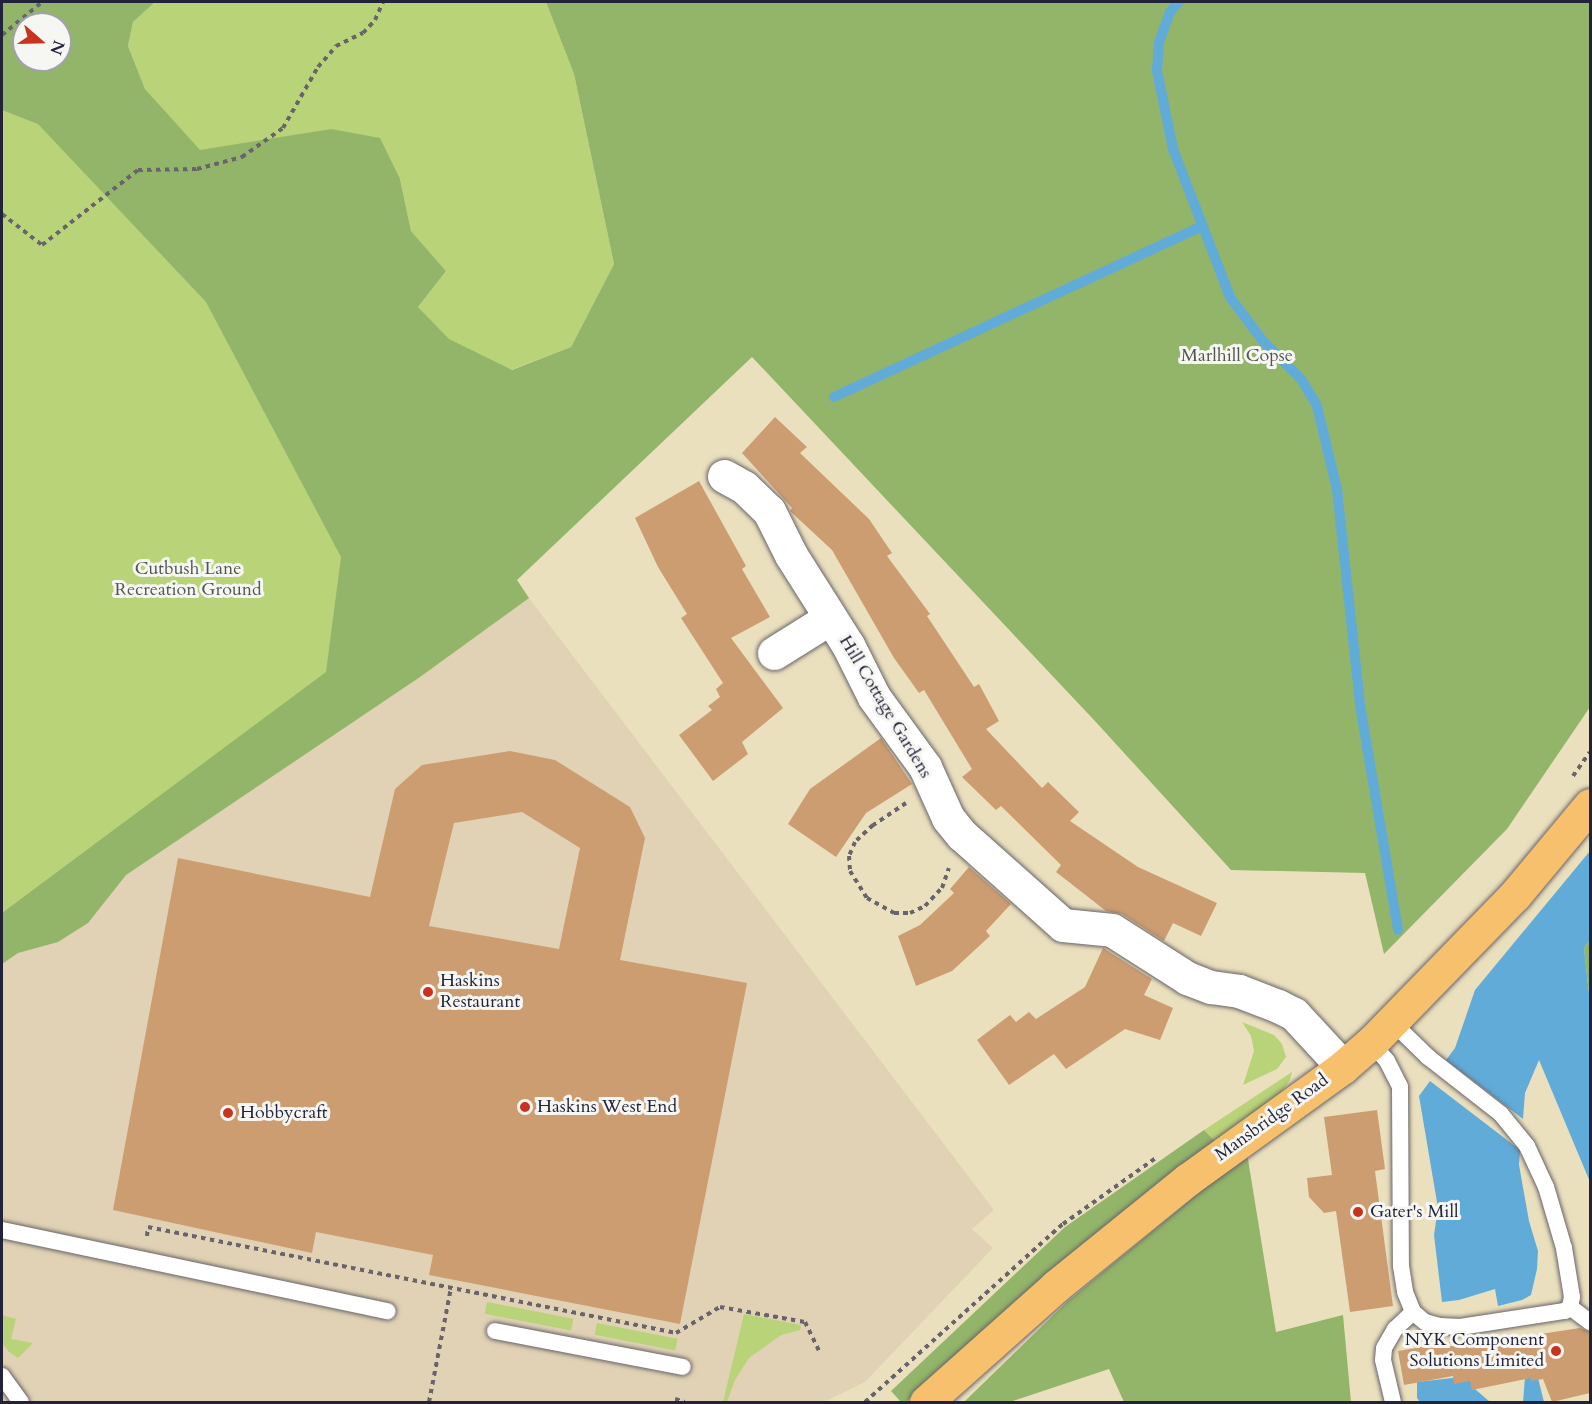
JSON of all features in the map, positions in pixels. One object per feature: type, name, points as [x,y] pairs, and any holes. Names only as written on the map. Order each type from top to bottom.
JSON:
[{"type":"main road","name":"Mansbridge Road","points":[[926,1402],[1056,1286],[1187,1180],[1343,1067],[1382,1032],[1515,895],[1590,805]]},
{"type":"street","name":"Hill Cottage Gardens","points":[[724,476],[744,488],[769,511],[799,569],[830,618],[874,697],[925,767],[948,818],[962,835],[1063,925],[1112,930],[1187,978],[1211,987],[1239,991],[1278,1006],[1293,1014],[1343,1067]]},
{"type":"street","name":"Hill Cottage Gardens","points":[[774,653],[830,618]]},
{"type":"lane","points":[[1382,1032],[1428,1058],[1501,1114],[1527,1146],[1546,1188],[1564,1248],[1572,1297],[1570,1307],[1561,1312],[1460,1327],[1440,1326],[1425,1322],[1413,1312],[1405,1292],[1401,1266],[1400,1087],[1387,1061],[1382,1032]]},
{"type":"lane","points":[[2,1230],[388,1311]]},
{"type":"lane","points":[[1570,1307],[1590,1322]]},
{"type":"lane","points":[[1393,1402],[1383,1360],[1384,1348],[1395,1329],[1413,1312]]},
{"type":"lane","points":[[495,1331],[683,1367]]},
{"type":"lane","points":[[2,1376],[21,1402]]},
{"type":"path","points":[[2,35],[42,2]]},
{"type":"path","points":[[2,214],[42,245],[138,170],[197,169],[242,157],[283,128],[318,67],[336,46],[363,33],[375,20],[383,2]]},
{"type":"path","points":[[933,788],[894,810],[855,842],[849,856],[850,871],[867,898],[894,913],[910,913],[925,906],[942,888],[950,864]]},
{"type":"path","points":[[147,1227],[676,1333],[720,1307],[731,1308],[805,1322],[820,1353]]},
{"type":"path","points":[[429,1402],[451,1288]]},
{"type":"path","points":[[675,1400],[685,1402]]},
{"type":"shaded area","points":[[516,581],[994,1210],[972,1229],[993,1248],[865,1382],[824,1402],[2,1402],[2,940]]},
{"type":"green space","name":"Marlhill Copse","points":[[2,2],[155,2],[133,22],[128,46],[145,89],[200,150],[331,129],[380,138],[400,179],[411,231],[446,271],[418,307],[449,339],[512,370],[571,347],[614,264],[574,74],[546,2],[1590,2],[1590,707],[1507,829],[1384,954],[1365,873],[1231,870],[1094,720],[752,357],[517,580],[529,598],[420,677],[126,875],[88,923],[58,942],[18,953],[2,964],[2,913],[326,672],[341,557],[206,302],[38,124],[2,110]]},
{"type":"green space","points":[[155,2],[546,2],[574,74],[614,264],[571,347],[511,370],[448,339],[418,307],[446,271],[411,231],[400,179],[331,129],[200,151],[145,89],[128,46],[133,22]]},
{"type":"green space","name":"Cutbush Lane Recreation Ground","points":[[2,66],[106,130],[412,605],[2,940]]},
{"type":"green space","points":[[1590,940],[1590,1003],[1584,948]]},
{"type":"green space","points":[[1242,1022],[1274,1035],[1282,1044],[1286,1057],[1277,1069],[1243,1085],[1254,1051],[1251,1036]]},
{"type":"green space","points":[[1292,1072],[1290,1080],[1276,1099],[1217,1143],[1204,1130]]},
{"type":"green space","points":[[1204,1130],[1217,1143],[1061,1263],[906,1402],[901,1402],[891,1391],[1065,1227]]},
{"type":"green space","points":[[1247,1153],[1276,1332],[1343,1315],[1351,1402],[1124,1402],[1109,1369],[1010,1402],[964,1402],[1068,1301]]},
{"type":"green space","points":[[487,1302],[573,1319],[571,1331],[485,1314]]},
{"type":"green space","points":[[744,1314],[801,1325],[800,1330],[781,1335],[749,1358],[735,1380],[727,1402],[723,1402]]},
{"type":"green space","points":[[2,1315],[16,1319],[11,1339],[33,1343],[18,1358],[2,1343]]},
{"type":"green space","points":[[597,1323],[677,1339],[675,1350],[595,1335]]},
{"type":"water","points":[[1590,851],[1590,940],[1584,948],[1590,1003],[1590,1182],[1539,1060],[1525,1093],[1523,1119],[1446,1060],[1455,1048],[1475,990]]},
{"type":"water","points":[[1430,1081],[1520,1150],[1519,1165],[1529,1221],[1538,1251],[1537,1269],[1531,1295],[1522,1300],[1498,1306],[1495,1289],[1459,1300],[1442,1302],[1434,1235],[1438,1208],[1419,1096]]},
{"type":"water","points":[[1537,1374],[1544,1402],[1523,1402],[1525,1377]]},
{"type":"water","points":[[1470,1376],[1475,1389],[1490,1402],[1420,1402],[1417,1398],[1417,1382]]},
{"type":"building","points":[[775,417],[807,447],[800,453],[869,519],[892,553],[887,556],[930,614],[927,616],[974,687],[979,684],[999,721],[986,729],[1042,788],[1048,782],[1079,812],[1070,821],[1138,867],[1217,903],[1201,936],[1173,923],[1164,941],[1122,914],[1106,911],[1056,872],[1061,865],[1001,806],[996,810],[962,777],[972,769],[924,690],[919,693],[894,658],[832,550],[790,511],[792,508],[742,453]]},
{"type":"building","points":[[699,481],[746,566],[742,569],[770,617],[731,638],[783,708],[742,742],[748,754],[713,781],[679,735],[712,710],[708,706],[720,697],[716,689],[723,683],[681,618],[687,614],[658,567],[635,518]]},
{"type":"building","points":[[881,738],[912,784],[866,813],[836,857],[788,824],[810,789]]},
{"type":"building","points":[[510,751],[555,760],[630,807],[645,838],[620,960],[747,983],[680,1324],[429,1275],[433,1255],[316,1232],[312,1253],[113,1210],[178,858],[370,897],[395,789],[422,765]],"holes":[[[522,812],[580,848],[559,949],[429,926],[454,823]]]},
{"type":"building","points":[[969,867],[1011,904],[986,931],[990,936],[952,971],[916,986],[898,936],[920,925],[954,893],[950,889]]},
{"type":"building","points":[[1103,948],[1152,979],[1144,995],[1173,1008],[1160,1040],[1125,1029],[1066,1069],[1054,1054],[1009,1085],[977,1040],[1010,1015],[1016,1022],[1029,1012],[1036,1019],[1085,987]]},
{"type":"building","name":"Gater's Mill","points":[[1377,1110],[1385,1169],[1375,1171],[1393,1306],[1350,1312],[1336,1211],[1324,1213],[1309,1197],[1307,1178],[1332,1175],[1324,1117]]},
{"type":"building","points":[[1580,1328],[1590,1332],[1590,1393],[1552,1402],[1543,1379],[1531,1381],[1531,1378],[1472,1390],[1470,1381],[1454,1384],[1453,1376],[1404,1385],[1398,1351],[1450,1342],[1450,1346],[1460,1346]]},
{"type":"waterway","points":[[1179,2],[1170,12],[1159,42],[1157,71],[1173,149],[1230,297],[1263,341],[1301,379],[1317,406],[1337,489],[1360,705],[1398,930]]},
{"type":"waterway","points":[[834,397],[1203,226]]},
{"type":"place","name":"Haskins Restaurant","points":[[428,992]]},
{"type":"place","name":"Haskins West End","points":[[525,1107]]},
{"type":"place","name":"Hobbycraft","points":[[228,1113]]},
{"type":"place","name":"Gater's Mill","points":[[1358,1212]]},
{"type":"place","name":"NYK Component Solutions Limited","points":[[1556,1351]]}]
